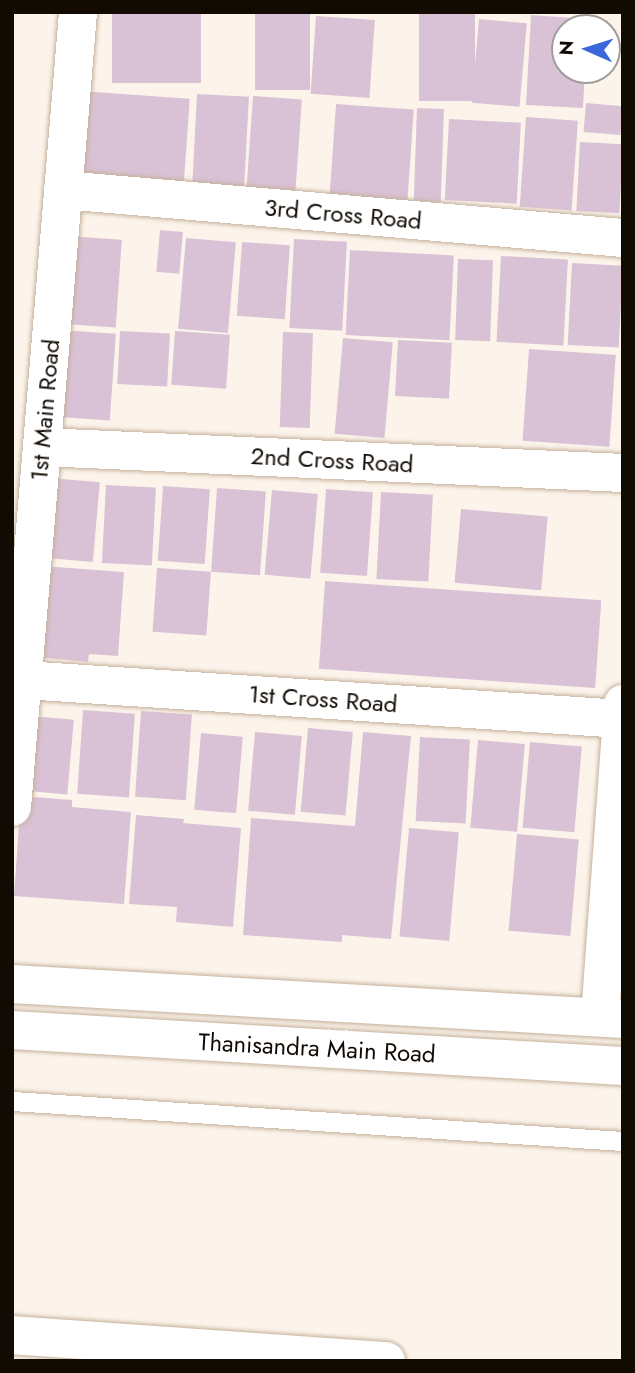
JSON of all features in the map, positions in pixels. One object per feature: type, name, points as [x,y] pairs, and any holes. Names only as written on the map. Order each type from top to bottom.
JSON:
[{"type":"street","name":"1st Main Road","points":[[12,807],[78,12]]},
{"type":"street","name":"3rd Cross Road","points":[[64,190],[623,238]]},
{"type":"street","name":"2nd Cross Road","points":[[42,447],[623,472]]},
{"type":"street","name":"1st Cross Road","points":[[23,680],[622,714]]},
{"type":"street","points":[[611,1018],[622,714]]},
{"type":"street","name":"Thanisandra Main Road","points":[[12,984],[611,1018]]},
{"type":"street","name":"Thanisandra Main Road","points":[[12,1030],[623,1066]]},
{"type":"street","points":[[12,1335],[386,1361]]},
{"type":"lane","points":[[12,1101],[623,1141]]},
{"type":"building","points":[[112,12],[201,12],[201,83],[112,83]]},
{"type":"building","points":[[255,12],[310,12],[310,90],[255,90]]},
{"type":"building","points":[[419,12],[475,12],[475,101],[419,101]]},
{"type":"building","points":[[531,15],[551,16],[551,84],[584,84],[583,108],[526,105]]},
{"type":"building","points":[[316,16],[375,20],[369,98],[311,94]]},
{"type":"building","points":[[479,19],[527,23],[519,107],[472,103]]},
{"type":"building","points":[[80,91],[190,99],[184,183],[74,176]]},
{"type":"building","points":[[197,94],[249,97],[244,187],[192,184]]},
{"type":"building","points":[[253,96],[302,99],[296,190],[247,187]]},
{"type":"building","points":[[586,103],[623,106],[620,135],[583,132]]},
{"type":"building","points":[[336,104],[414,109],[407,200],[330,195]]},
{"type":"building","points":[[417,108],[444,109],[441,202],[414,201]]},
{"type":"building","points":[[526,117],[578,121],[572,210],[520,207]]},
{"type":"building","points":[[449,119],[521,123],[517,204],[445,200]]},
{"type":"building","points":[[580,142],[623,144],[619,213],[576,211]]},
{"type":"building","points":[[160,230],[183,232],[179,274],[156,272]]},
{"type":"building","points":[[67,236],[122,240],[116,328],[61,324]]},
{"type":"building","points":[[186,238],[236,242],[228,333],[178,329]]},
{"type":"building","points":[[294,239],[347,242],[342,331],[289,328]]},
{"type":"building","points":[[242,242],[290,245],[285,319],[237,316]]},
{"type":"building","points":[[350,250],[454,255],[449,340],[346,335]]},
{"type":"building","points":[[501,256],[568,260],[563,345],[496,342]]},
{"type":"building","points":[[458,259],[493,260],[490,341],[455,340]]},
{"type":"building","points":[[572,263],[623,266],[619,348],[568,345]]},
{"type":"building","points":[[61,330],[116,334],[110,421],[55,417]]},
{"type":"building","points":[[120,331],[170,334],[167,387],[117,384]]},
{"type":"building","points":[[175,331],[230,335],[226,389],[171,385]]},
{"type":"building","points":[[283,332],[313,333],[310,428],[280,427]]},
{"type":"building","points":[[343,338],[393,342],[384,438],[335,434]]},
{"type":"building","points":[[398,340],[452,343],[449,399],[395,396]]},
{"type":"building","points":[[529,349],[616,355],[609,447],[523,441]]},
{"type":"building","points":[[51,478],[100,482],[93,562],[44,558]]},
{"type":"building","points":[[106,485],[156,488],[152,566],[102,563]]},
{"type":"building","points":[[163,486],[210,489],[205,564],[158,561]]},
{"type":"building","points":[[217,488],[266,491],[260,575],[211,572]]},
{"type":"building","points":[[326,489],[373,492],[367,576],[320,573]]},
{"type":"building","points":[[272,490],[318,494],[310,579],[265,575]]},
{"type":"building","points":[[381,492],[433,495],[428,582],[376,579]]},
{"type":"building","points":[[461,509],[548,517],[541,590],[455,583]]},
{"type":"building","points":[[42,566],[124,572],[118,656],[89,654],[88,662],[36,657]]},
{"type":"building","points":[[157,568],[211,572],[206,636],[153,632]]},
{"type":"building","points":[[325,581],[601,600],[595,688],[319,669]]},
{"type":"building","points":[[83,710],[135,714],[129,797],[77,794]]},
{"type":"building","points":[[141,711],[192,715],[186,800],[135,797]]},
{"type":"building","points":[[32,716],[74,720],[67,794],[25,791]]},
{"type":"building","points":[[308,728],[353,732],[346,816],[301,812]]},
{"type":"building","points":[[255,732],[302,736],[295,815],[248,811]]},
{"type":"building","points":[[363,732],[411,736],[391,939],[342,935],[342,942],[243,935],[251,818],[355,826]]},
{"type":"building","points":[[201,733],[243,737],[236,813],[194,810]]},
{"type":"building","points":[[420,737],[470,740],[466,824],[416,821]]},
{"type":"building","points":[[478,740],[525,744],[517,832],[470,828]]},
{"type":"building","points":[[530,742],[582,747],[574,832],[523,828]]},
{"type":"building","points":[[21,796],[72,800],[72,807],[131,812],[124,904],[14,896]]},
{"type":"building","points":[[136,815],[184,819],[183,823],[241,828],[233,927],[176,922],[177,907],[129,904]]},
{"type":"building","points":[[409,828],[459,832],[449,941],[400,937]]},
{"type":"building","points":[[517,834],[579,839],[570,936],[509,931]]}]
